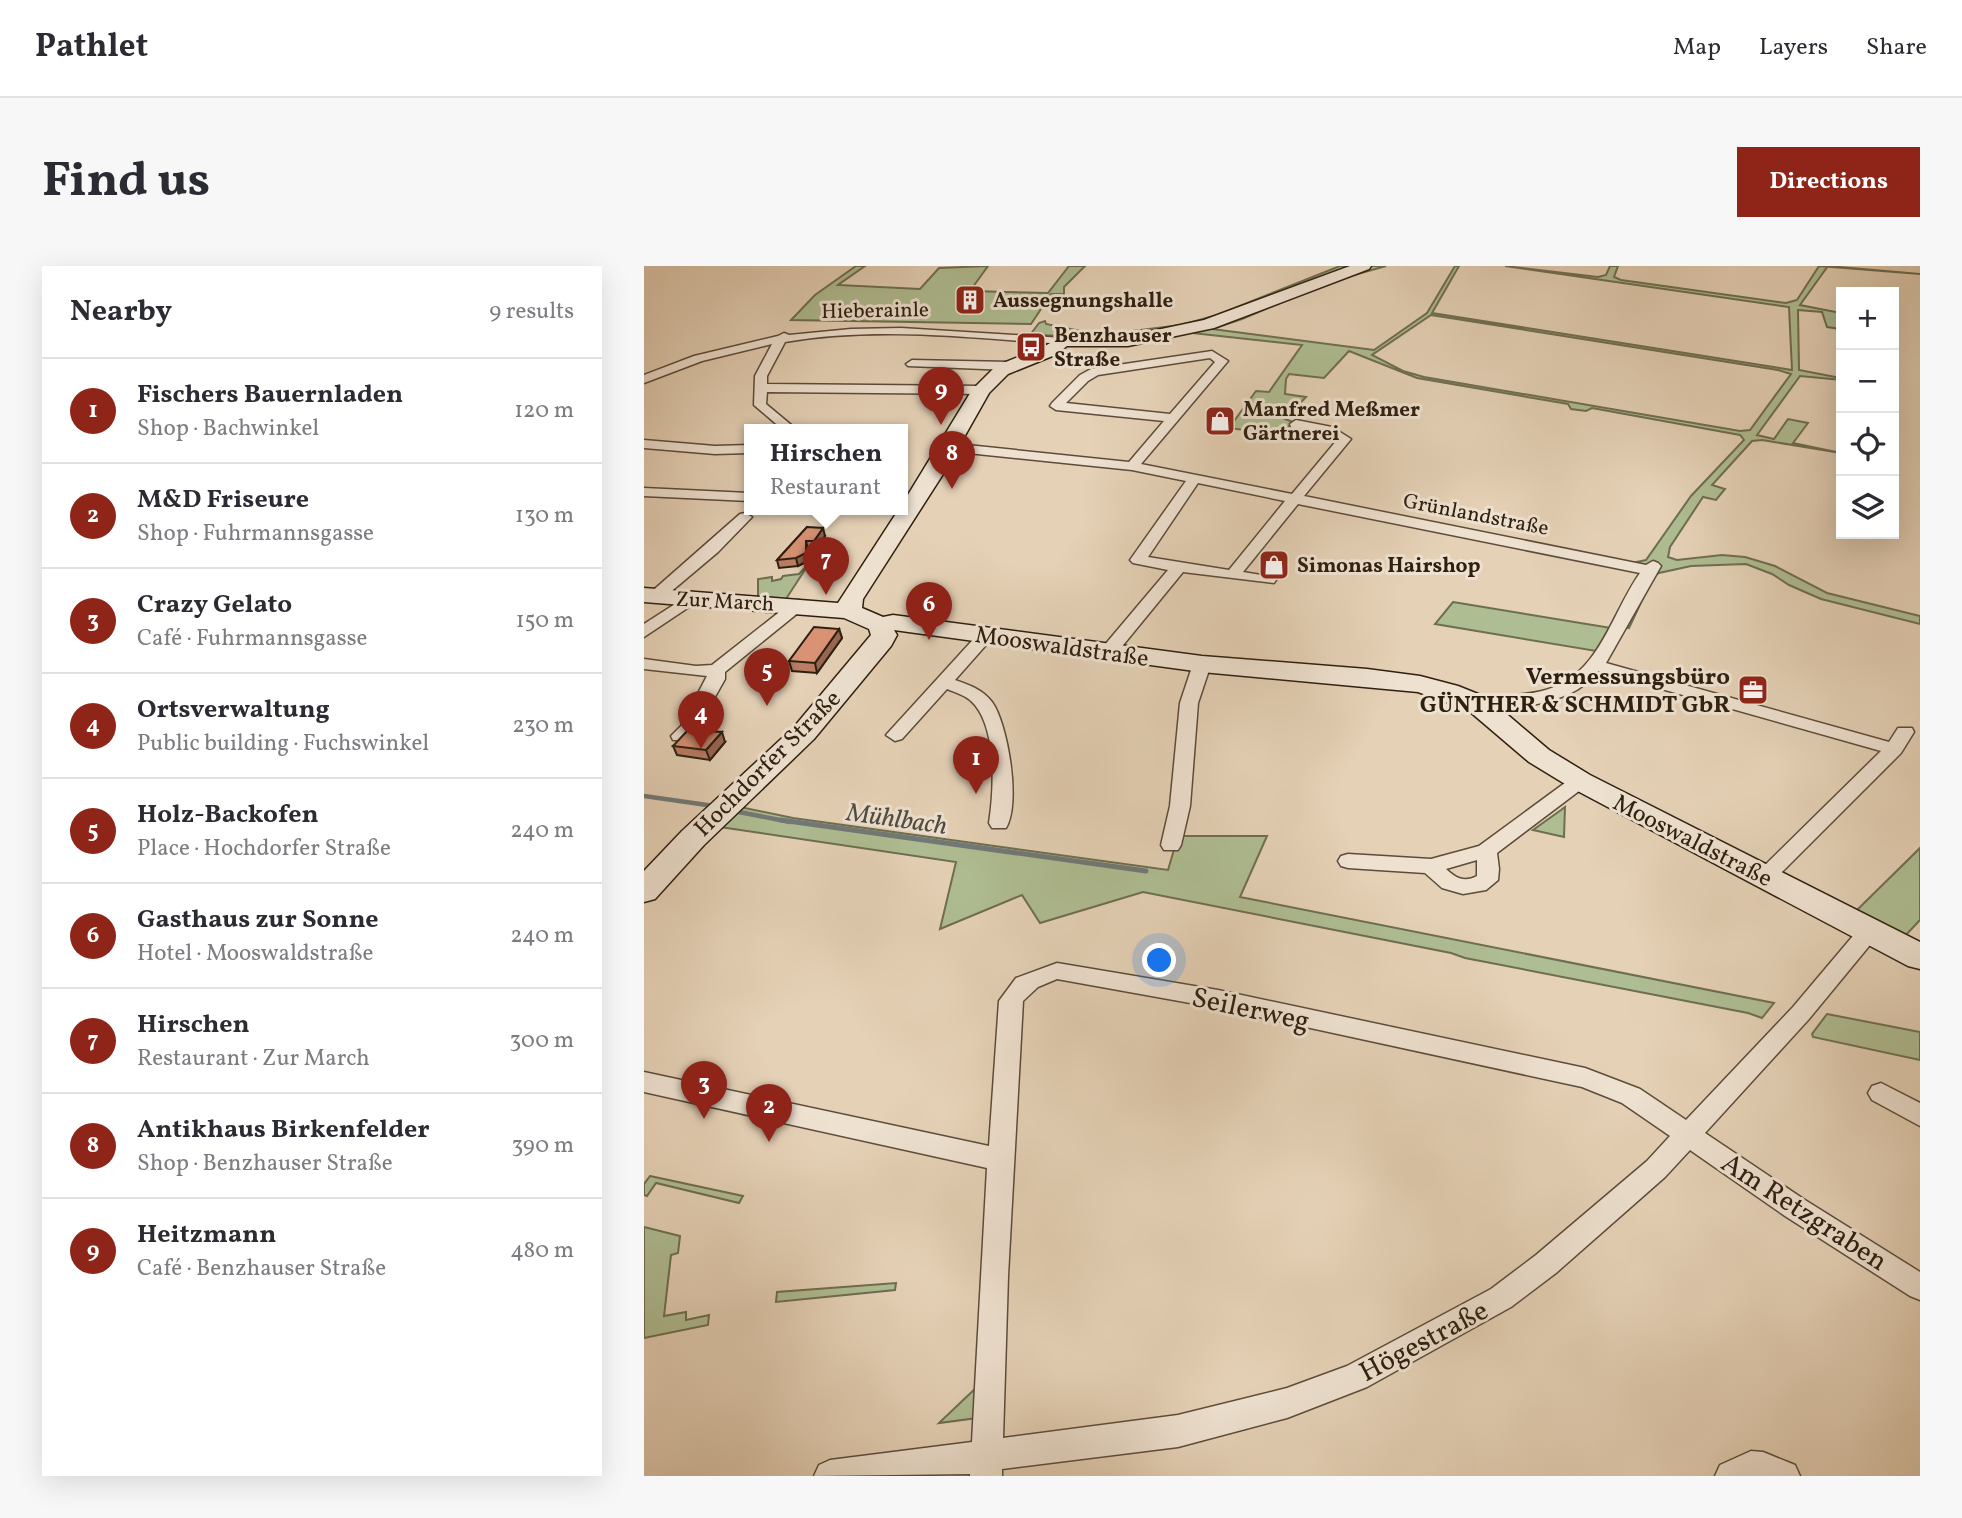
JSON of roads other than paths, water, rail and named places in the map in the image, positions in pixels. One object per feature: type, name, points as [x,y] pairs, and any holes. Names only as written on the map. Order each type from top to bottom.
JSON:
[{"type":"street","points":[[908,503],[948,447],[981,390],[1029,348],[1049,351],[1063,341],[1128,341],[1169,333],[1228,318],[1364,266]]},
{"type":"street","name":"Hieberainle","points":[[644,379],[721,350],[784,336],[885,330],[963,332],[1029,348]]},
{"type":"street","points":[[783,424],[761,408],[761,376],[772,352],[784,336]]},
{"type":"street","points":[[1132,466],[1222,361],[1212,354],[1096,372],[1084,378],[1056,406],[1173,418]]},
{"type":"street","points":[[912,364],[1010,366]]},
{"type":"street","points":[[762,388],[981,390]]},
{"type":"street","points":[[1234,573],[1344,439],[1338,433],[1296,424]]},
{"type":"street","points":[[644,444],[715,450],[744,449]]},
{"type":"street","name":"Grünlandstraße","points":[[948,447],[1132,466],[1651,568]]},
{"type":"street","points":[[1194,479],[1138,560],[1268,580]]},
{"type":"street","points":[[644,492],[744,497]]},
{"type":"street","points":[[880,625],[849,611],[851,599],[901,515]]},
{"type":"street","points":[[650,596],[715,549],[745,517]]},
{"type":"street","points":[[1109,651],[1179,567]]},
{"type":"street","name":"Mooswaldstraße","points":[[1478,704],[1547,698],[1571,689],[1595,665],[1620,626],[1651,568]]},
{"type":"street","name":"Zur March","points":[[650,596],[849,611]]},
{"type":"street","points":[[644,632],[689,600]]},
{"type":"street","points":[[644,664],[696,671],[716,670],[798,606]]},
{"type":"street","name":"Mooswaldstraße","points":[[880,625],[893,622],[1202,664],[1367,677],[1420,684],[1449,692],[1478,704],[1539,756],[1580,781],[1871,929],[1920,957]]},
{"type":"street","name":"Hochdorfer Straße","points":[[644,891],[693,838],[804,733],[882,640],[884,635],[880,625]]},
{"type":"street","points":[[895,735],[986,636]]},
{"type":"street","points":[[1171,845],[1183,779],[1189,702],[1202,664]]},
{"type":"street","points":[[1595,665],[1894,749]]},
{"type":"street","points":[[680,736],[688,729],[716,679],[716,670]]},
{"type":"street","points":[[943,682],[975,695],[990,714],[999,748],[1004,798],[999,823]]},
{"type":"street","points":[[1765,877],[1894,749],[1905,732]]},
{"type":"street","points":[[1348,861],[1431,866],[1486,851],[1580,781]]},
{"type":"street","points":[[1431,866],[1444,881],[1460,888],[1474,889],[1487,880],[1489,869],[1486,851]]},
{"type":"street","name":"Högestraße","points":[[830,1476],[987,1466],[1178,1431],[1287,1403],[1356,1377],[1507,1293],[1546,1264],[1656,1169],[1801,1013],[1871,929]]},
{"type":"street","name":"Seilerweg","points":[[987,1466],[1011,1001],[1017,987],[1035,977],[1057,971],[1218,999],[1585,1078],[1631,1096],[1690,1135]]},
{"type":"street","points":[[644,1082],[1001,1160]]},
{"type":"street","points":[[1881,1093],[1920,1116]]},
{"type":"street","name":"Am Retzgraben","points":[[1690,1135],[1795,1208],[1920,1287]]},
{"type":"street","points":[[1731,1476],[1740,1469],[1759,1465],[1784,1476]]},
{"type":"waterway","name":"Mühlbach","points":[[644,796],[714,806]]},
{"type":"waterway","name":"Mühlbach","points":[[734,811],[790,822]]},
{"type":"waterway","name":"Mühlbach","points":[[781,820],[1146,871]]},
{"type":"place","name":"Aussegnungshalle","points":[[970,300]]},
{"type":"place","name":"Benzhauser Straße","points":[[1031,347]]},
{"type":"place","name":"Manfred Meßmer Gärtnerei","points":[[1220,421]]},
{"type":"place","name":"Heitzmann","points":[[941,425]]},
{"type":"place","name":"Antikhaus Birkenfelder","points":[[952,489]]},
{"type":"place","name":"Simonas Hairshop","points":[[1274,565]]},
{"type":"place","name":"Hirschen","points":[[826,595]]},
{"type":"place","name":"Gasthaus zur Sonne","points":[[929,640]]},
{"type":"place","name":"Vermessungsbüro GÜNTHER & SCHMIDT GbR","points":[[1753,690]]},
{"type":"place","name":"Holz-Backofen","points":[[767,706]]},
{"type":"place","name":"Ortsverwaltung","points":[[701,749]]},
{"type":"place","name":"Fischers Bauernladen","points":[[976,794]]},
{"type":"place","name":"Crazy Gelato","points":[[704,1119]]},
{"type":"place","name":"M&D Friseure","points":[[769,1142]]}]
